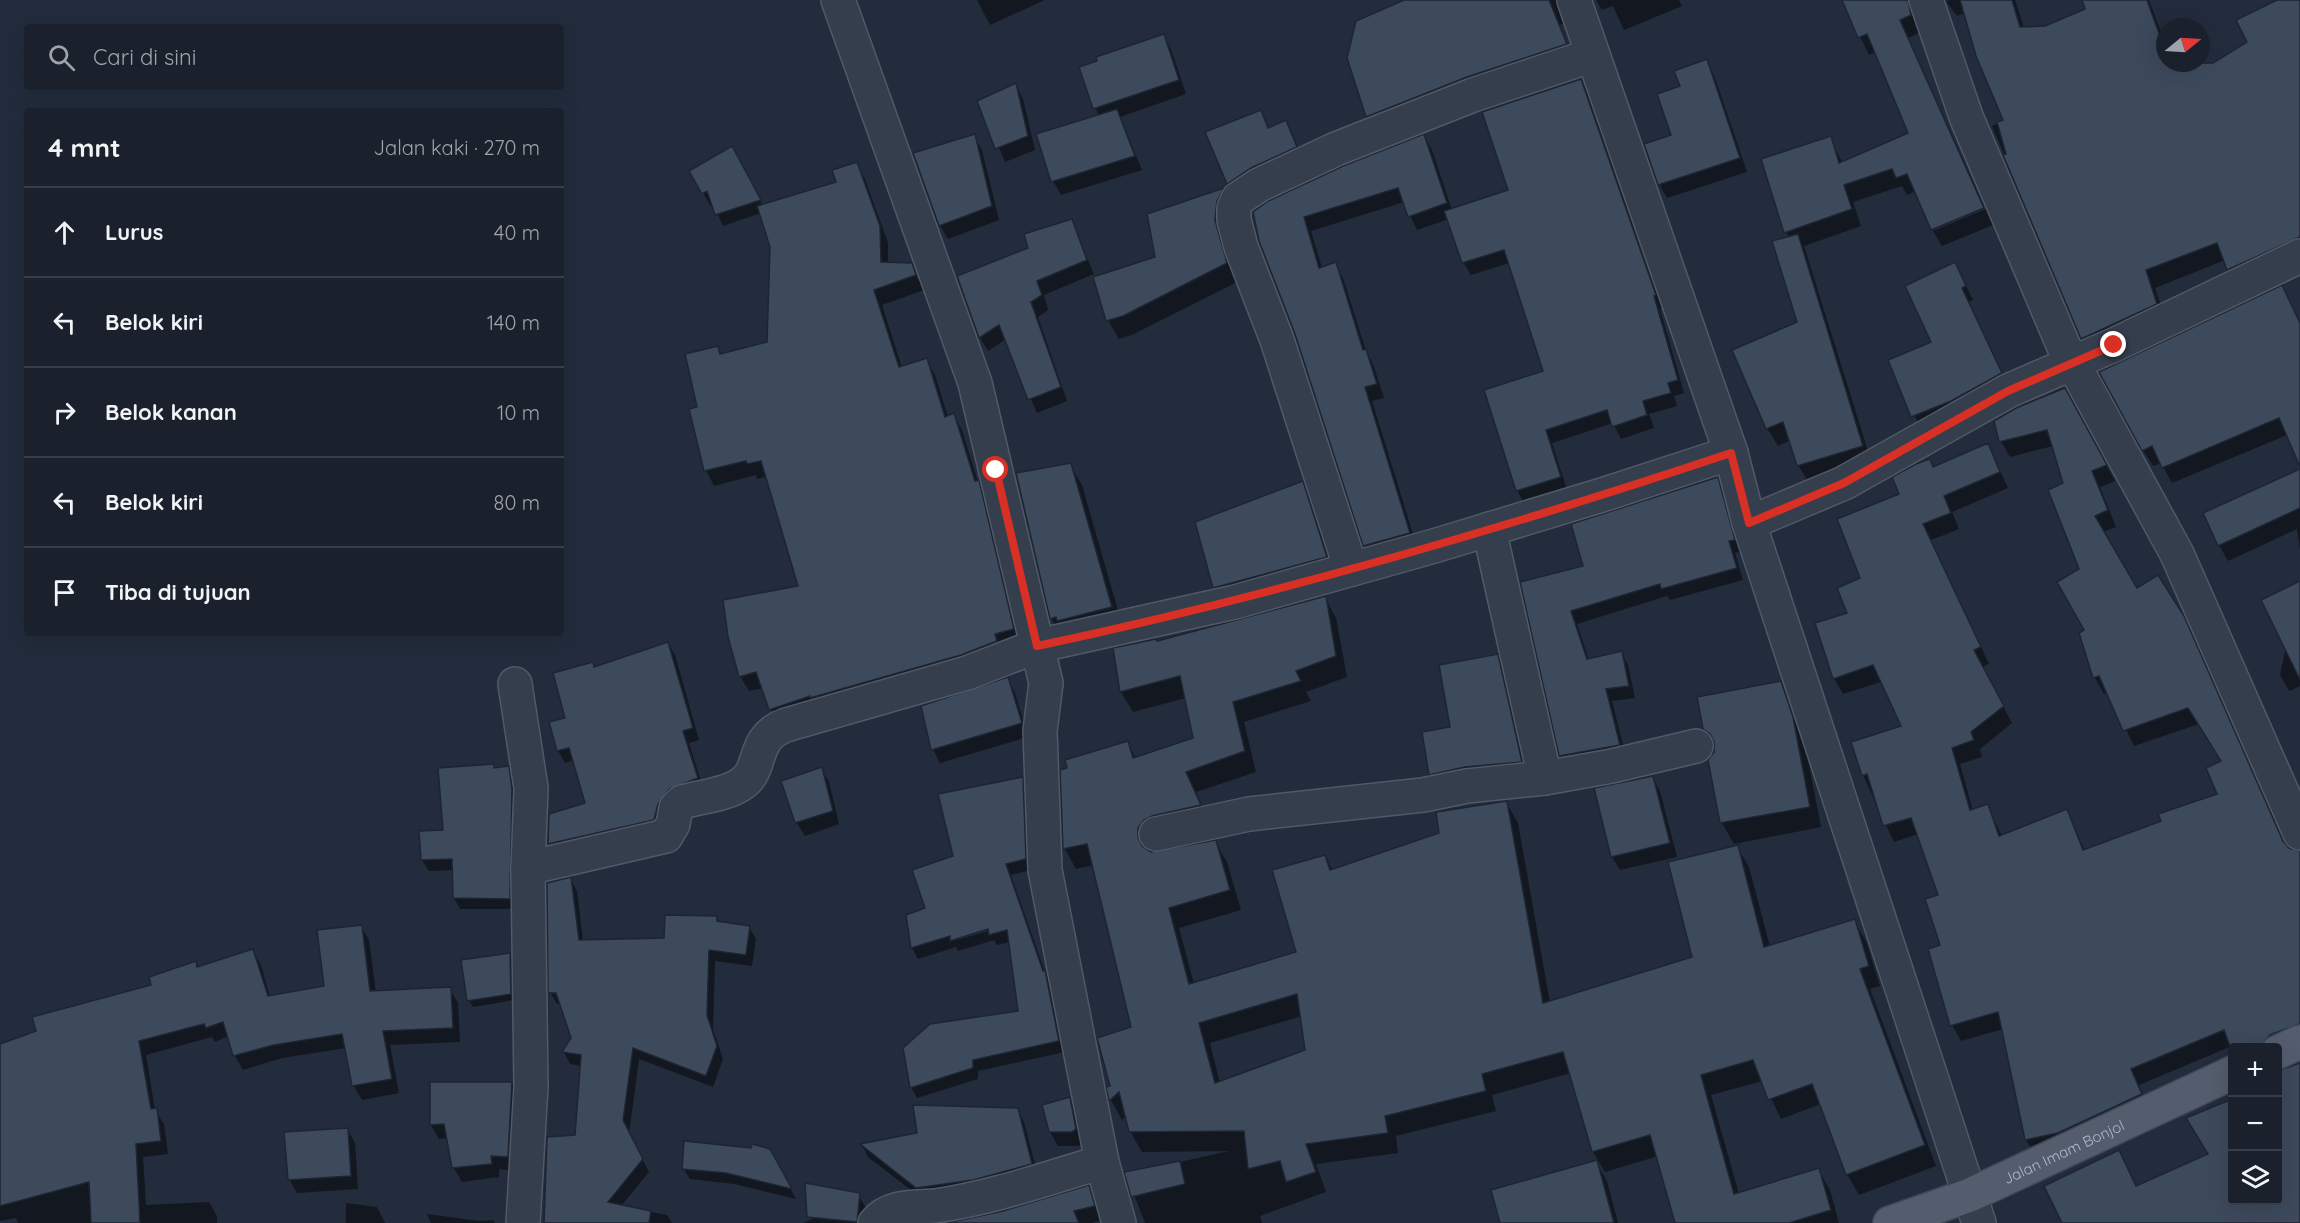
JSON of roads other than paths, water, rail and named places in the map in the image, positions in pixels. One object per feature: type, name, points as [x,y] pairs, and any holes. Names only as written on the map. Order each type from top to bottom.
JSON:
[{"type":"main road","points":[[2282,1050],[2300,1042]]},
{"type":"main road","name":"Jalan Imam Bonjol","points":[[1890,1223],[1974,1209],[2228,1075]]},
{"type":"street","points":[[838,0],[975,383],[1046,683],[1040,731],[1045,870],[1102,1162],[1119,1223]]},
{"type":"street","points":[[1574,0],[1731,453],[1749,523],[1974,1209]]},
{"type":"street","points":[[1926,0],[1967,119],[2073,363],[2177,554],[2300,832]]},
{"type":"street","points":[[1351,569],[1277,340],[1240,247],[1234,219],[1234,208],[1238,199],[1253,188],[1336,149],[1473,95],[1593,55]]},
{"type":"street","points":[[1749,523],[1844,483],[2008,391],[2073,363],[2300,256]]},
{"type":"street","points":[[528,868],[666,836],[673,824],[676,808],[682,802],[741,784],[755,764],[764,740],[774,729],[967,673],[1037,646],[1235,602],[1489,529],[1731,453]]},
{"type":"street","points":[[1489,529],[1545,778]]},
{"type":"street","points":[[514,684],[531,788],[528,868],[531,1086],[523,1223]]},
{"type":"street","points":[[1156,834],[1249,814],[1423,795],[1467,786],[1545,778],[1612,766],[1696,746]]},
{"type":"street","points":[[875,1223],[890,1211],[937,1206],[1015,1188],[1102,1162]]}]
